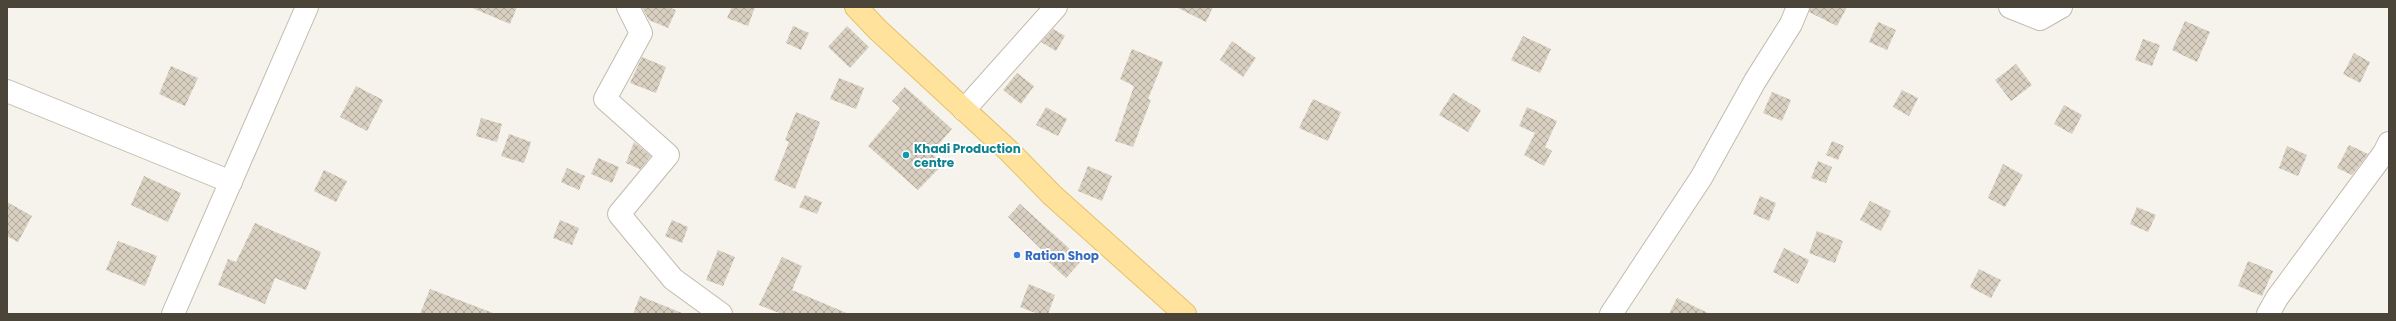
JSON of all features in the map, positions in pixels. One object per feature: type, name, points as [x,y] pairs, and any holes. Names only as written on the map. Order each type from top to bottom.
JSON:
[{"type":"main road","points":[[856,7],[878,30],[1052,195],[1185,314]]},
{"type":"street","points":[[173,314],[306,7]]},
{"type":"street","points":[[628,7],[641,33],[605,99],[668,155],[619,214],[673,279],[721,314]]},
{"type":"street","points":[[964,110],[1056,7]]},
{"type":"street","points":[[1612,314],[1701,178],[1755,81],[1791,24],[1798,7]]},
{"type":"street","points":[[2010,7],[2040,19],[2061,7]]},
{"type":"street","points":[[7,91],[231,182]]},
{"type":"street","points":[[2268,314],[2277,298],[2384,153],[2389,143]]},
{"type":"building","points":[[470,7],[517,7],[510,24]]},
{"type":"building","points":[[642,7],[668,7],[676,10],[668,28],[649,20]]},
{"type":"building","points":[[732,7],[755,7],[748,26],[727,18]]},
{"type":"building","points":[[1176,7],[1213,7],[1206,22]]},
{"type":"building","points":[[1810,7],[1847,7],[1837,26],[1809,12]]},
{"type":"building","points":[[2185,21],[2210,32],[2197,62],[2172,50]]},
{"type":"building","points":[[1878,22],[1896,30],[1887,50],[1869,42]]},
{"type":"building","points":[[793,26],[809,33],[801,50],[786,43]]},
{"type":"building","points":[[847,26],[869,47],[850,68],[828,47]]},
{"type":"building","points":[[1053,29],[1065,36],[1056,51],[1041,42]]},
{"type":"building","points":[[1523,36],[1551,49],[1540,73],[1511,60]]},
{"type":"building","points":[[2143,39],[2160,45],[2152,66],[2135,60]]},
{"type":"building","points":[[1232,41],[1256,58],[1243,77],[1220,60]]},
{"type":"building","points":[[1132,49],[1163,62],[1148,99],[1151,100],[1133,147],[1115,141],[1134,86],[1120,79]]},
{"type":"building","points":[[2354,53],[2370,62],[2360,83],[2343,74]]},
{"type":"building","points":[[642,57],[666,67],[656,93],[630,83]]},
{"type":"building","points":[[2016,64],[2032,85],[2011,101],[1995,80]]},
{"type":"building","points":[[171,66],[198,78],[185,106],[159,94]]},
{"type":"building","points":[[1017,73],[1034,86],[1021,104],[1003,90]]},
{"type":"building","points":[[839,78],[864,88],[856,109],[830,99]]},
{"type":"building","points":[[356,86],[383,100],[367,131],[340,117]]},
{"type":"building","points":[[905,87],[952,129],[931,153],[943,164],[918,190],[868,146],[900,108],[892,101]]},
{"type":"building","points":[[1902,90],[1918,98],[1909,116],[1893,107]]},
{"type":"building","points":[[1772,92],[1791,100],[1782,121],[1763,113]]},
{"type":"building","points":[[1453,93],[1481,110],[1468,132],[1439,115]]},
{"type":"building","points":[[1313,99],[1341,112],[1328,141],[1299,128]]},
{"type":"building","points":[[2064,105],[2082,115],[2072,134],[2054,124]]},
{"type":"building","points":[[1046,107],[1067,119],[1058,136],[1036,125]]},
{"type":"building","points":[[1527,107],[1557,121],[1545,147],[1552,151],[1544,166],[1524,155],[1535,133],[1519,126]]},
{"type":"building","points":[[796,112],[820,122],[795,189],[774,180],[789,142],[785,140]]},
{"type":"building","points":[[481,118],[502,124],[497,142],[476,136]]},
{"type":"building","points":[[509,134],[531,142],[524,163],[501,156]]},
{"type":"building","points":[[1832,141],[1844,146],[1838,160],[1826,155]]},
{"type":"building","points":[[634,142],[651,156],[640,169],[626,163]]},
{"type":"building","points":[[2349,145],[2368,154],[2352,175],[2337,168]]},
{"type":"building","points":[[2287,146],[2307,155],[2298,176],[2279,168]]},
{"type":"building","points":[[598,158],[619,167],[612,183],[591,174]]},
{"type":"building","points":[[1818,161],[1832,167],[1826,183],[1811,178]]},
{"type":"building","points":[[2003,164],[2023,175],[2005,207],[1988,198]]},
{"type":"building","points":[[1088,166],[1112,176],[1102,201],[1078,191]]},
{"type":"building","points":[[567,168],[585,176],[579,190],[561,182]]},
{"type":"building","points":[[324,170],[347,181],[336,202],[314,191]]},
{"type":"building","points":[[144,176],[181,193],[168,222],[131,205]]},
{"type":"building","points":[[805,195],[822,202],[817,214],[799,207]]},
{"type":"building","points":[[1760,196],[1776,203],[1769,221],[1753,214]]},
{"type":"building","points":[[1870,201],[1891,211],[1881,231],[1860,220]]},
{"type":"building","points":[[7,202],[32,216],[18,242],[7,236]]},
{"type":"building","points":[[1020,204],[1082,260],[1066,278],[1041,255],[1044,252],[1008,217]]},
{"type":"building","points":[[2137,207],[2156,215],[2148,232],[2130,224]]},
{"type":"building","points":[[560,220],[579,228],[572,245],[553,238]]},
{"type":"building","points":[[672,220],[688,227],[682,243],[665,236]]},
{"type":"building","points":[[255,223],[321,252],[306,290],[275,278],[265,304],[218,285],[228,259],[236,262]]},
{"type":"building","points":[[1817,231],[1843,241],[1835,263],[1809,253]]},
{"type":"building","points":[[118,241],[157,256],[145,286],[106,270]]},
{"type":"building","points":[[1784,248],[1809,260],[1798,284],[1773,272]]},
{"type":"building","points":[[718,250],[735,257],[723,286],[706,280]]},
{"type":"building","points":[[782,257],[802,266],[792,290],[849,314],[782,314],[759,305]]},
{"type":"building","points":[[2248,261],[2273,271],[2262,296],[2238,286]]},
{"type":"building","points":[[1979,269],[2001,280],[1991,298],[1970,287]]},
{"type":"building","points":[[1029,284],[1055,295],[1048,314],[1038,314],[1020,307]]},
{"type":"building","points":[[430,289],[493,313],[493,314],[420,314]]},
{"type":"building","points":[[640,296],[682,313],[682,314],[633,314]]},
{"type":"building","points":[[1677,298],[1710,314],[1669,314]]},
{"type":"place","name":"Khadi Production centre","points":[[906,155]]},
{"type":"place","name":"Ration Shop","points":[[1017,255]]}]
